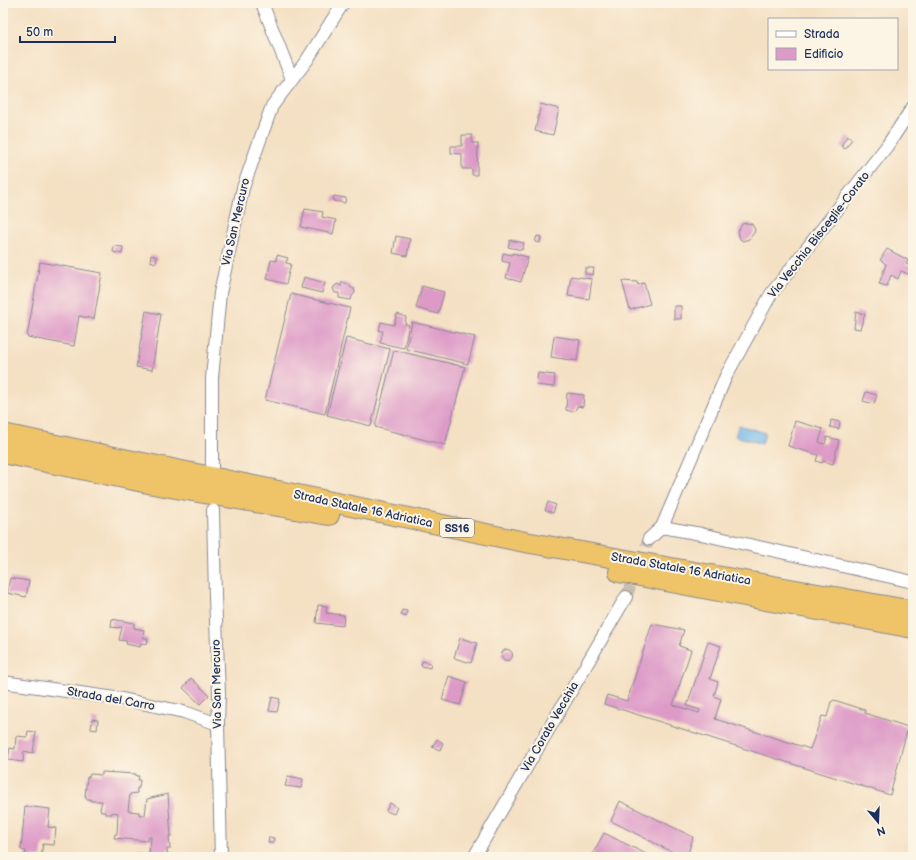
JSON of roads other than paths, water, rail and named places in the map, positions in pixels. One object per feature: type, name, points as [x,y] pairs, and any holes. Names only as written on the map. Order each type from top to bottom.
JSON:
[{"type":"highway","name":"Strada Statale 16 Adriatica","points":[[3,434],[525,542],[913,611]]},
{"type":"highway","name":"Strada Statale 16 Adriatica","points":[[3,452],[153,484],[423,532],[669,582],[913,628]]},
{"type":"street","points":[[262,3],[292,79]]},
{"type":"street","name":"Via San Mercuro","points":[[212,467],[212,378],[220,293],[243,188],[272,106],[307,60],[343,3]]},
{"type":"street","name":"Via Vecchia Bisceglie-Corato","points":[[649,539],[662,527],[726,376],[771,294],[887,146],[913,107]]},
{"type":"street","name":"Via San Mercuro","points":[[213,510],[219,693],[218,724],[221,857]]},
{"type":"street","points":[[662,527],[701,534],[913,582]]},
{"type":"street","name":"Via Corato Vecchia","points":[[474,857],[626,597]]},
{"type":"street","name":"Strada del Carro","points":[[3,682],[122,699],[184,712],[218,724]]},
{"type":"water","points":[[739,425],[765,433],[762,444],[735,436]]},
{"type":"tunnel","points":[[626,597],[649,539]]}]
